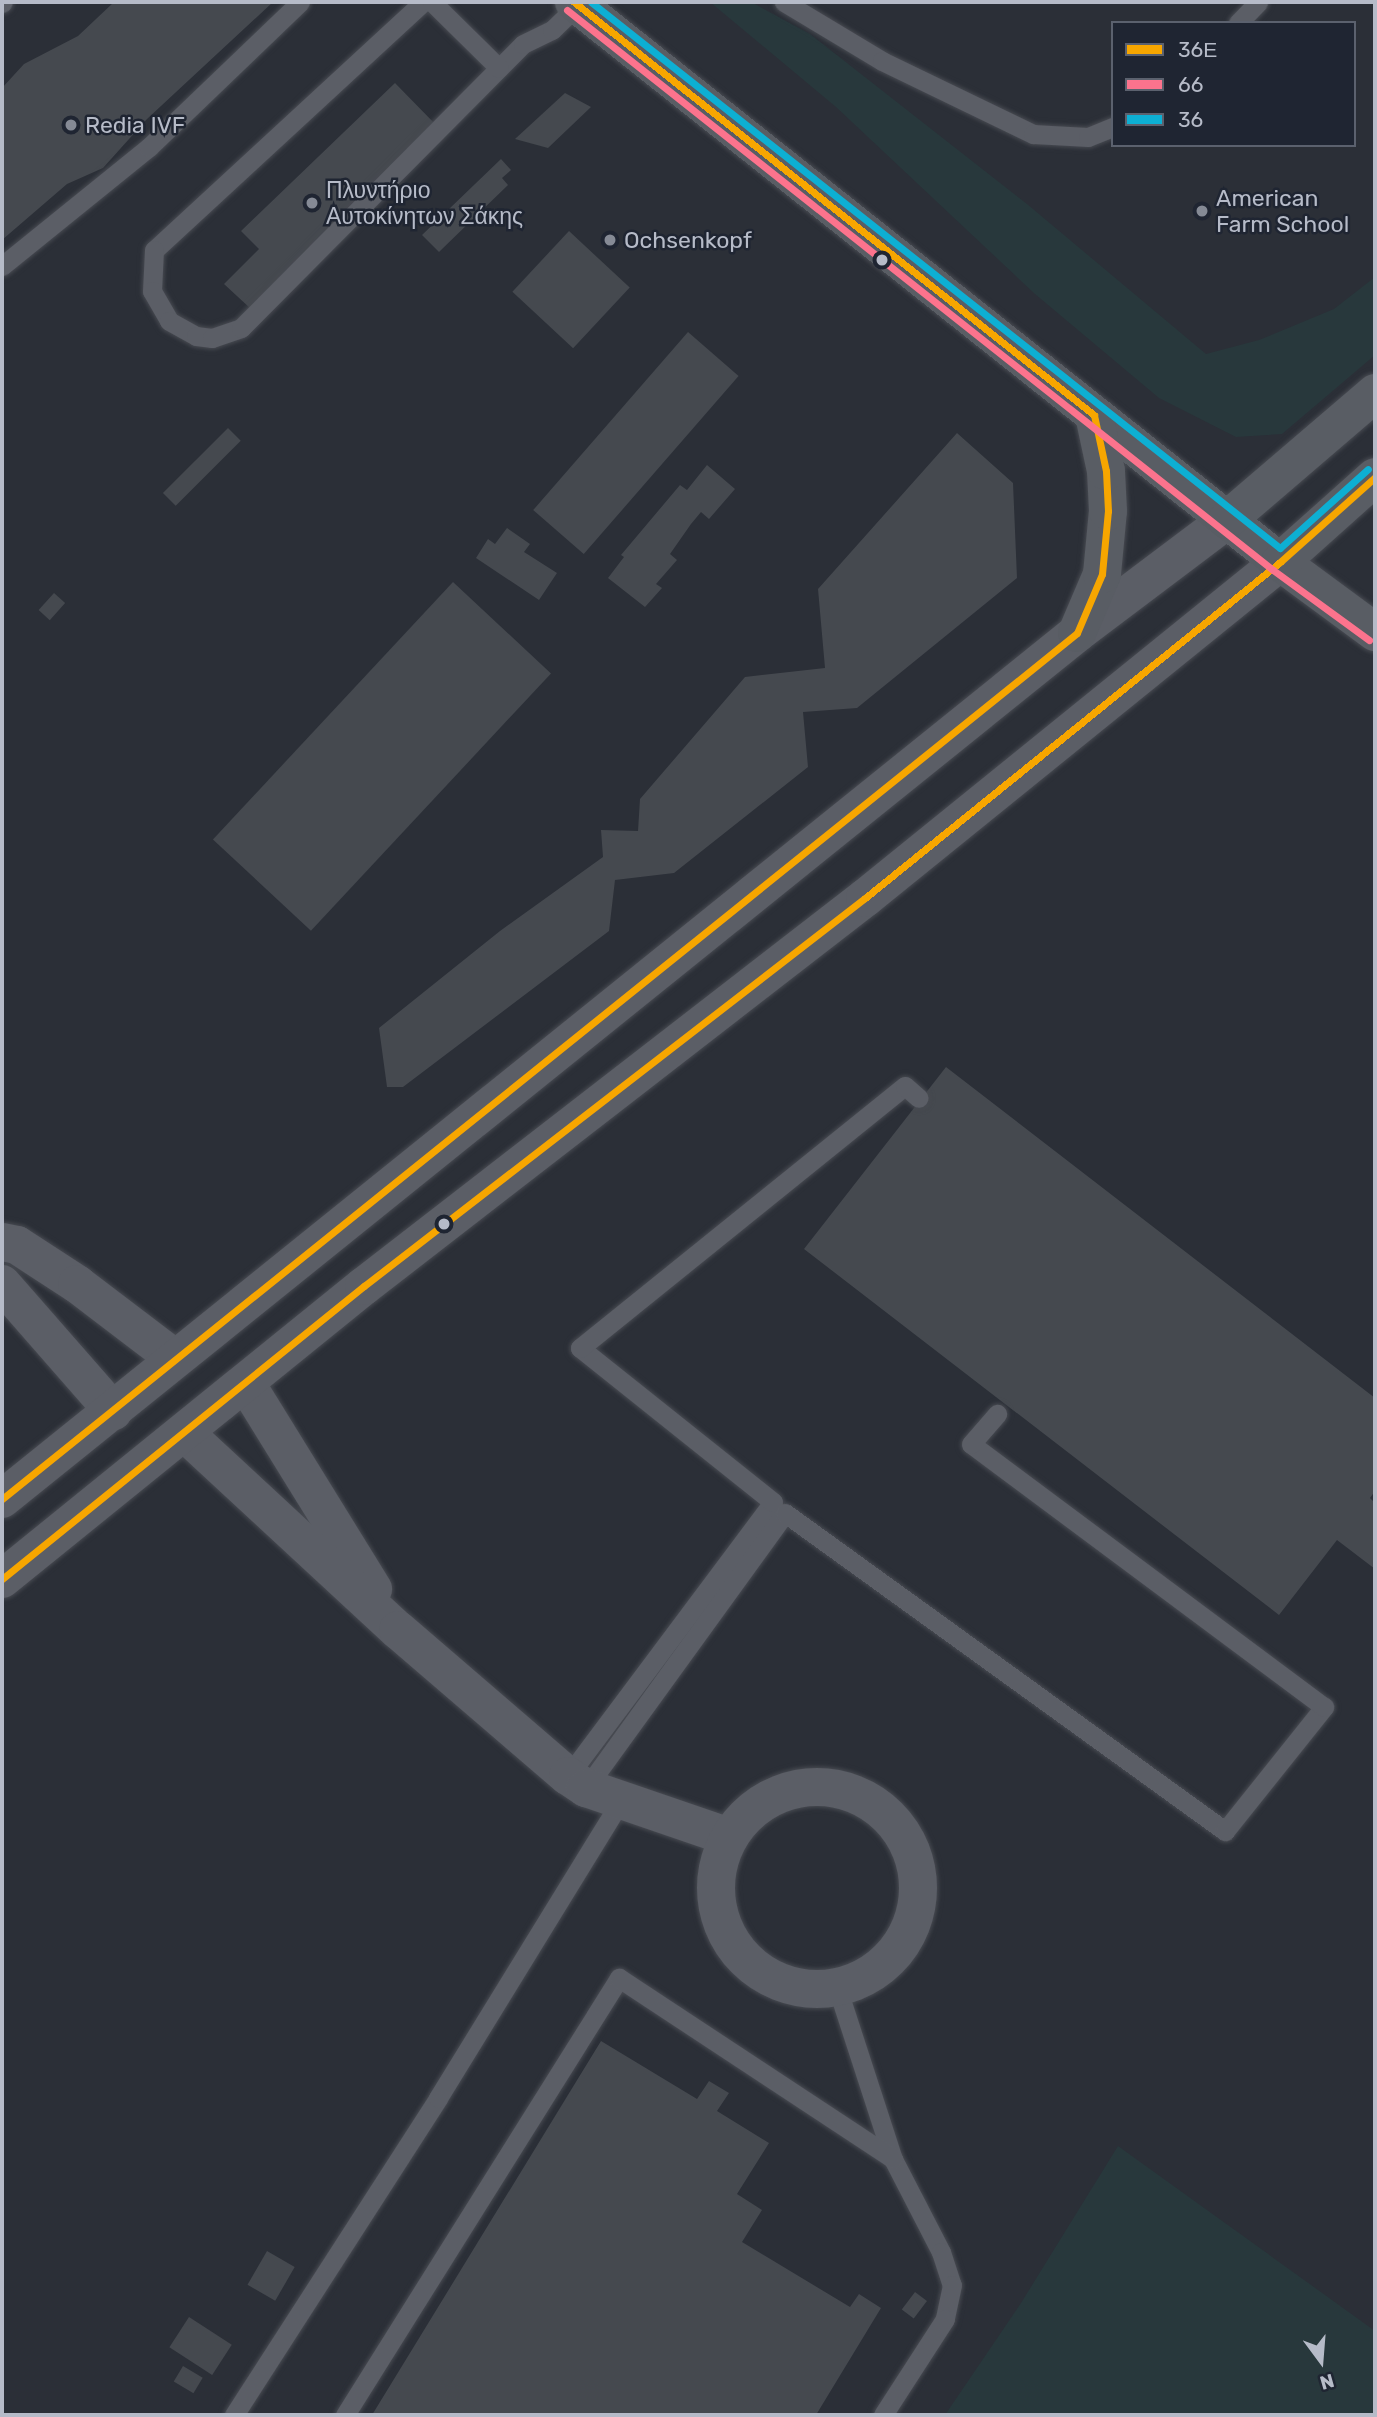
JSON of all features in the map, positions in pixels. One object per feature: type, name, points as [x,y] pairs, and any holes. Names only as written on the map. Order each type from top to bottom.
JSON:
[{"type":"main road","points":[[576,3],[1280,562],[1375,632]]},
{"type":"main road","points":[[1227,520],[1375,393]]},
{"type":"main road","points":[[1077,633],[1102,574],[1108,511],[1106,471],[1094,415]]},
{"type":"main road","points":[[1280,562],[1375,477]]},
{"type":"street","points":[[2,1499],[1077,633],[1227,520]]},
{"type":"street","points":[[2,1579],[247,1385],[364,1286],[865,898],[1280,562]]},
{"type":"street","points":[[2,1242],[17,1245],[77,1284],[174,1358]]},
{"type":"street","points":[[2,1284],[113,1411]]},
{"type":"street","points":[[247,1385],[398,1630]]},
{"type":"street","points":[[186,1434],[398,1630],[577,1782],[729,1837]]},
{"type":"street","points":[[812,1786],[845,1790],[876,1804],[900,1829],[915,1859],[918,1881],[912,1925],[894,1954],[869,1975],[837,1987],[803,1989],[773,1979],[746,1960],[726,1934],[716,1902],[717,1869],[729,1837],[750,1812],[779,1793],[812,1786]]},
{"type":"lane","points":[[2,266],[149,147],[300,2]]},
{"type":"lane","points":[[423,2],[154,250],[152,291],[169,321],[196,336],[227,335],[241,328],[523,44],[552,30],[576,3]]},
{"type":"lane","points":[[432,2],[499,68]]},
{"type":"lane","points":[[784,2],[882,61],[1033,134],[1088,136],[1111,128]]},
{"type":"lane","points":[[1240,21],[1258,2]]},
{"type":"lane","points":[[577,1782],[773,1502],[580,1348],[905,1087],[919,1098]]},
{"type":"lane","points":[[577,1782],[785,1513],[1225,1831],[1324,1707],[971,1444],[997,1413]]},
{"type":"lane","points":[[234,2415],[438,2098],[621,1800]]},
{"type":"lane","points":[[345,2415],[619,1978],[893,2159]]},
{"type":"lane","points":[[837,1987],[893,2159],[941,2252],[952,2285],[945,2319],[883,2415]]},
{"type":"shaded area","points":[[710,2],[751,2],[810,34],[1027,204],[1206,354],[1259,340],[1334,309],[1375,277],[1375,355],[1282,434],[1236,437],[1159,398],[1035,294],[836,107]]},
{"type":"shaded area","points":[[1118,2146],[1375,2331],[1375,2415],[945,2415],[1021,2303]]},
{"type":"building","name":"Redia IVF","points":[[114,2],[273,2],[147,119],[103,168],[67,184],[2,240],[2,88],[24,64],[78,36]]},
{"type":"building","name":"Πλυντήριο Αυτοκίνητων Σάκης","points":[[395,83],[438,127],[251,309],[224,284],[259,249],[241,231]]},
{"type":"building","points":[[565,93],[591,107],[548,148],[515,139]]},
{"type":"building","points":[[501,159],[511,170],[502,178],[508,185],[439,252],[422,235]]},
{"type":"building","points":[[569,231],[630,288],[573,348],[512,292]]},
{"type":"building","points":[[688,332],[739,376],[584,554],[533,510]]},
{"type":"building","points":[[228,428],[241,441],[176,506],[163,493]]},
{"type":"building","points":[[957,433],[1013,483],[1017,578],[857,708],[803,712],[808,767],[674,873],[615,880],[609,931],[403,1087],[387,1087],[379,1028],[500,931],[603,857],[601,830],[638,831],[640,799],[745,677],[825,668],[818,589]]},
{"type":"building","points":[[707,465],[735,489],[709,519],[701,512],[691,524],[670,554],[677,560],[656,584],[662,588],[645,607],[608,578],[624,557],[621,555],[680,485],[687,490]]},
{"type":"building","points":[[507,528],[530,544],[524,552],[557,573],[539,600],[476,558],[488,539],[495,544]]},
{"type":"building","points":[[453,582],[551,673],[311,931],[213,839]]},
{"type":"building","points":[[54,593],[65,603],[50,620],[39,610]]},
{"type":"building","points":[[946,1067],[1375,1398],[1375,1491],[1370,1498],[1375,1503],[1375,1569],[1337,1540],[1279,1615],[804,1249]]},
{"type":"building","points":[[601,2041],[697,2099],[709,2081],[729,2093],[717,2111],[769,2143],[737,2194],[762,2210],[742,2242],[850,2307],[859,2294],[881,2308],[816,2415],[372,2415]]},
{"type":"building","points":[[267,2251],[295,2267],[275,2301],[248,2285]]},
{"type":"building","points":[[915,2292],[927,2301],[914,2319],[902,2310]]},
{"type":"building","points":[[189,2317],[232,2345],[212,2375],[169,2347]]},
{"type":"building","points":[[183,2366],[203,2378],[193,2393],[174,2381]]},
{"type":"transit line","name":"36Ε","points":[[2,1499],[1077,633],[1102,574],[1108,511],[1106,471],[1094,415],[574,2]]},
{"type":"transit line","name":"36","points":[[591,2],[1280,548],[1368,469]]},
{"type":"transit line","name":"66","points":[[567,10],[1273,570],[1369,640]]},
{"type":"transit line","name":"36Ε","points":[[2,1579],[364,1286],[865,898],[1280,562],[1375,477]]},
{"type":"place","name":"Redia IVF","points":[[71,125]]},
{"type":"place","name":"Πλυντήριο Αυτοκίνητων Σάκης","points":[[312,203]]},
{"type":"place","name":"American Farm School","points":[[1202,211]]},
{"type":"place","name":"Ochsenkopf","points":[[610,240]]}]
